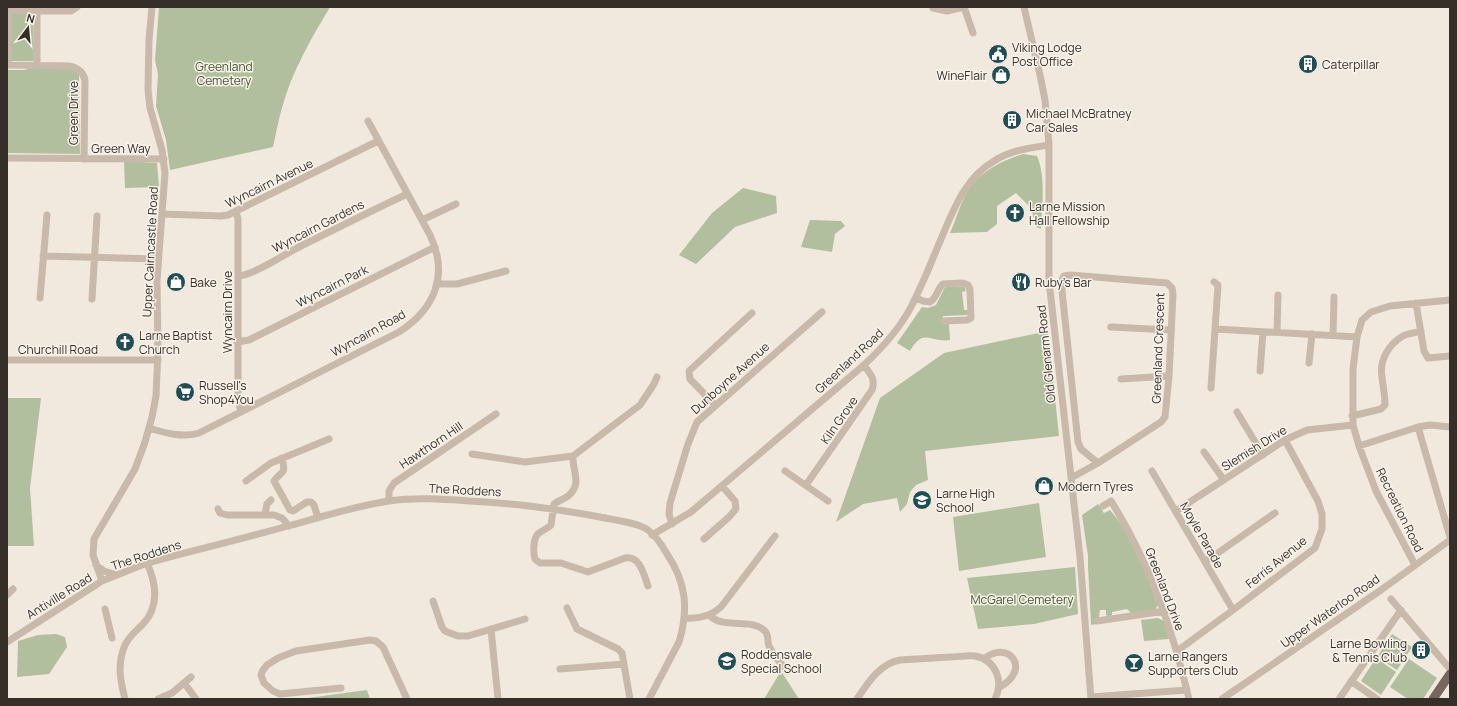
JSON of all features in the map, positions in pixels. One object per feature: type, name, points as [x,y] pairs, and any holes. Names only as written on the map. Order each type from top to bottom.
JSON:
[{"type":"main road","points":[[1433,699],[1450,674]]},
{"type":"street","points":[[8,65],[10,18],[22,9],[38,11],[71,11],[77,7]]},
{"type":"street","name":"Upper Cairncastle Road","points":[[102,581],[96,565],[93,550],[94,539],[135,469],[142,454],[156,396],[158,360],[156,300],[165,182],[164,159],[150,108],[148,90],[149,40],[152,7]]},
{"type":"street","points":[[933,8],[947,11],[964,7],[973,33]]},
{"type":"street","name":"Old Glenarm Road","points":[[1024,7],[1040,75],[1049,145],[1049,281],[1080,557],[1091,698]]},
{"type":"street","points":[[37,66],[38,11]]},
{"type":"street","name":"Green Drive","points":[[8,65],[71,66],[79,70],[84,75],[84,159]]},
{"type":"street","name":"Wyncairn Road","points":[[149,428],[177,435],[192,435],[199,433],[404,328],[424,310],[432,298],[437,284],[439,264],[435,247],[368,121]]},
{"type":"street","name":"Wyncairn Avenue","points":[[162,214],[221,216],[236,212],[378,141]]},
{"type":"street","name":"Greenland Road","points":[[652,534],[691,512],[878,352],[896,330],[916,298],[955,206],[963,191],[970,181],[984,167],[1003,156],[1028,148],[1049,145]]},
{"type":"street","name":"Green Way","points":[[7,158],[164,159]]},
{"type":"street","name":"Wyncairn Gardens","points":[[238,276],[244,275],[266,265],[407,194]]},
{"type":"street","points":[[422,220],[456,204]]},
{"type":"street","name":"Wyncairn Drive","points":[[236,212],[238,219],[238,402],[241,412]]},
{"type":"street","points":[[40,298],[47,215]]},
{"type":"street","points":[[92,299],[97,216]]},
{"type":"street","name":"Wyncairn Park","points":[[237,342],[249,340],[435,247]]},
{"type":"street","points":[[43,256],[158,259]]},
{"type":"street","points":[[437,284],[457,284],[506,270]]},
{"type":"street","name":"Greenland Crescent","points":[[1071,478],[1098,463],[1165,418],[1169,376],[1170,330],[1173,294],[1172,288],[1167,283],[1070,275],[1064,276],[1062,280],[1078,442],[1081,449],[1098,463]]},
{"type":"street","points":[[1211,388],[1218,285],[1214,282]]},
{"type":"street","points":[[916,298],[925,302],[930,302],[934,299],[943,284],[963,283],[968,285],[970,289],[971,318],[967,320],[944,321]]},
{"type":"street","points":[[1277,332],[1278,295]]},
{"type":"street","points":[[1333,336],[1334,298]]},
{"type":"street","name":"Recreation Road","points":[[1415,565],[1376,491],[1359,446],[1353,425],[1353,369],[1357,337],[1362,320],[1371,312],[1390,306],[1450,300]]},
{"type":"street","points":[[1416,303],[1424,351],[1428,358],[1450,356]]},
{"type":"street","name":"Dunboyne Avenue","points":[[672,524],[669,515],[670,506],[690,436],[698,421],[822,312]]},
{"type":"street","points":[[715,405],[690,379],[688,375],[689,371],[752,314]]},
{"type":"street","points":[[1111,327],[1170,330]]},
{"type":"street","points":[[1215,329],[1357,337]]},
{"type":"street","points":[[1260,371],[1263,332]]},
{"type":"street","points":[[1352,416],[1381,409],[1385,405],[1386,392],[1382,376],[1384,355],[1390,347],[1404,335],[1421,332]]},
{"type":"street","points":[[1309,363],[1312,334]]},
{"type":"street","name":"Churchill Road","points":[[7,360],[158,360]]},
{"type":"street","name":"Kiln Grove","points":[[806,485],[872,390],[874,379],[864,365]]},
{"type":"street","points":[[1121,379],[1169,376]]},
{"type":"street","points":[[472,454],[525,462],[573,456],[640,405],[657,377]]},
{"type":"street","points":[[1237,412],[1264,455]]},
{"type":"street","name":"Hawthorn Hill","points":[[389,501],[389,491],[396,482],[496,414]]},
{"type":"street","name":"Slemish Drive","points":[[1176,511],[1285,440],[1306,430],[1353,425]]},
{"type":"street","points":[[1359,446],[1418,427],[1430,425],[1450,427]]},
{"type":"street","points":[[1418,427],[1450,538]]},
{"type":"street","name":"Ferris Avenue","points":[[1177,651],[1234,610],[1315,548],[1322,529],[1322,514],[1318,501],[1285,440]]},
{"type":"street","points":[[243,473],[247,480],[271,463],[327,442]]},
{"type":"street","points":[[1204,452],[1224,480]]},
{"type":"street","points":[[573,456],[577,483],[575,488],[568,496],[554,504],[551,526],[538,533],[536,537],[534,558],[537,562],[563,564],[588,572],[625,558],[631,558],[638,562],[648,586]]},
{"type":"street","points":[[282,458],[285,470],[283,474],[277,477],[274,481],[290,510],[296,510],[307,502],[311,502],[314,505],[318,518]]},
{"type":"street","points":[[785,471],[828,501]]},
{"type":"street","name":"Moyle Parade","points":[[1152,471],[1234,610]]},
{"type":"street","points":[[704,539],[729,518],[736,509],[736,502],[722,486]]},
{"type":"street","name":"The Roddens","points":[[102,581],[147,563],[389,501],[424,499],[458,500],[554,509],[634,524],[652,534],[673,562],[682,582],[685,600],[684,618],[679,642],[649,699]]},
{"type":"street","points":[[265,514],[271,500]]},
{"type":"street","name":"Greenland Drive","points":[[1103,506],[1111,501],[1123,520],[1144,561],[1165,611],[1189,699]]},
{"type":"street","points":[[218,509],[220,513],[227,515],[274,515],[278,516],[289,526]]},
{"type":"street","points":[[1205,562],[1275,513]]},
{"type":"street","points":[[684,618],[692,618],[709,614],[715,612],[723,605],[775,536]]},
{"type":"street","name":"Upper Waterloo Road","points":[[1222,699],[1415,565],[1450,538]]},
{"type":"street","points":[[125,699],[120,679],[120,663],[122,655],[129,639],[149,617],[155,602],[156,593],[147,563]]},
{"type":"street","points":[[96,565],[104,571],[117,575]]},
{"type":"street","name":"Antiville Road","points":[[7,642],[102,581]]},
{"type":"street","points":[[7,595],[13,589]]},
{"type":"street","points":[[1391,599],[1449,664]]},
{"type":"street","points":[[433,601],[442,627],[445,631],[462,637],[525,619]]},
{"type":"street","points":[[567,608],[577,629],[618,649],[624,656],[630,699]]},
{"type":"street","points":[[105,609],[112,638]]},
{"type":"street","points":[[1339,699],[1350,681],[1401,610]]},
{"type":"street","points":[[1096,621],[1165,611]]},
{"type":"street","points":[[709,614],[718,621],[754,626],[765,630],[770,647],[787,671]]},
{"type":"street","points":[[491,629],[498,699]]},
{"type":"street","points":[[341,688],[280,694],[273,691],[264,683],[262,675],[263,670],[267,665],[289,652],[363,641],[376,641],[383,647],[407,699]]},
{"type":"street","points":[[984,659],[992,654],[1004,653],[1009,654],[1014,659],[1016,665],[1015,673],[1009,681],[1000,687]]},
{"type":"street","points":[[857,699],[878,672],[889,663],[900,660],[971,656],[984,659],[996,670],[1000,687],[995,699]]},
{"type":"street","points":[[560,669],[624,664]]},
{"type":"street","points":[[158,699],[170,695],[185,684],[191,677]]},
{"type":"street","points":[[1350,681],[1377,699]]},
{"type":"street","points":[[185,684],[196,699]]},
{"type":"street","points":[[1091,698],[1187,690]]},
{"type":"green space","name":"Greenland Cemetery","points":[[159,7],[330,7],[309,43],[291,81],[286,94],[273,147],[170,170],[166,140],[156,106],[158,74],[155,60]]},
{"type":"green space","points":[[10,13],[33,14],[34,61],[10,61]]},
{"type":"green space","points":[[31,68],[73,69],[79,75],[80,154],[7,153],[7,70],[24,70]]},
{"type":"green space","points":[[1023,154],[1037,156],[1040,164],[1043,192],[1041,229],[1036,227],[1031,208],[1016,193],[997,206],[997,224],[987,232],[950,233],[967,192],[978,178],[999,164]]},
{"type":"green space","points":[[124,161],[157,163],[159,187],[125,188]]},
{"type":"green space","points":[[743,188],[776,196],[777,213],[735,227],[696,264],[679,255],[712,213]]},
{"type":"green space","points":[[810,220],[841,221],[845,226],[835,234],[832,252],[801,247]]},
{"type":"green space","points":[[945,287],[965,288],[966,291],[962,292],[964,310],[968,310],[967,315],[943,316],[943,324],[949,324],[950,340],[924,338],[919,340],[910,351],[897,343],[922,307],[928,308],[936,305]]},
{"type":"green space","points":[[1048,331],[1059,436],[925,451],[928,480],[916,485],[910,492],[907,504],[900,512],[897,498],[863,504],[836,522],[880,398],[944,353]]},
{"type":"green space","points":[[7,398],[41,398],[30,488],[34,546],[7,546]]},
{"type":"green space","points":[[1039,503],[1046,557],[959,571],[953,517]]},
{"type":"green space","points":[[1098,504],[1104,513],[1110,510],[1126,532],[1138,555],[1158,605],[1155,610],[1131,613],[1127,609],[1112,612],[1112,615],[1109,617],[1106,615],[1106,610],[1100,610],[1099,617],[1096,619],[1097,624],[1091,625],[1088,556],[1082,515]]},
{"type":"green space","name":"McGarel Cemetery","points":[[1075,567],[1078,614],[1034,624],[978,629],[967,578]]},
{"type":"green space","points":[[1158,618],[1164,621],[1169,639],[1144,641],[1141,620]]},
{"type":"green space","points":[[56,634],[65,637],[67,647],[49,674],[17,677],[18,641],[38,635]]},
{"type":"green space","points":[[1392,634],[1412,647],[1397,670],[1377,657]]},
{"type":"green space","points":[[1376,658],[1396,672],[1381,695],[1361,681]]},
{"type":"green space","points":[[1409,659],[1437,678],[1423,699],[1408,699],[1390,687]]},
{"type":"green space","points":[[781,671],[799,699],[764,699]]},
{"type":"green space","points":[[367,690],[370,699],[300,699]]},
{"type":"place","name":"Viking Lodge Post Office","points":[[998,54]]},
{"type":"place","name":"Caterpillar","points":[[1308,64]]},
{"type":"place","name":"WineFlair","points":[[1001,75]]},
{"type":"place","name":"Michael McBratney Car Sales","points":[[1012,120]]},
{"type":"place","name":"Larne Mission Hall Fellowship","points":[[1015,213]]},
{"type":"place","name":"Bake","points":[[176,282]]},
{"type":"place","name":"Ruby's Bar","points":[[1021,282]]},
{"type":"place","name":"Larne Baptist Church","points":[[125,342]]},
{"type":"place","name":"Russell's Shop4You","points":[[185,392]]},
{"type":"place","name":"Modern Tyres","points":[[1044,486]]},
{"type":"place","name":"Larne High School","points":[[922,500]]},
{"type":"place","name":"Larne Bowling & Tennis Club","points":[[1421,650]]},
{"type":"place","name":"Roddensvale Special School","points":[[727,661]]},
{"type":"place","name":"Larne Rangers Supporters Club","points":[[1134,663]]}]
